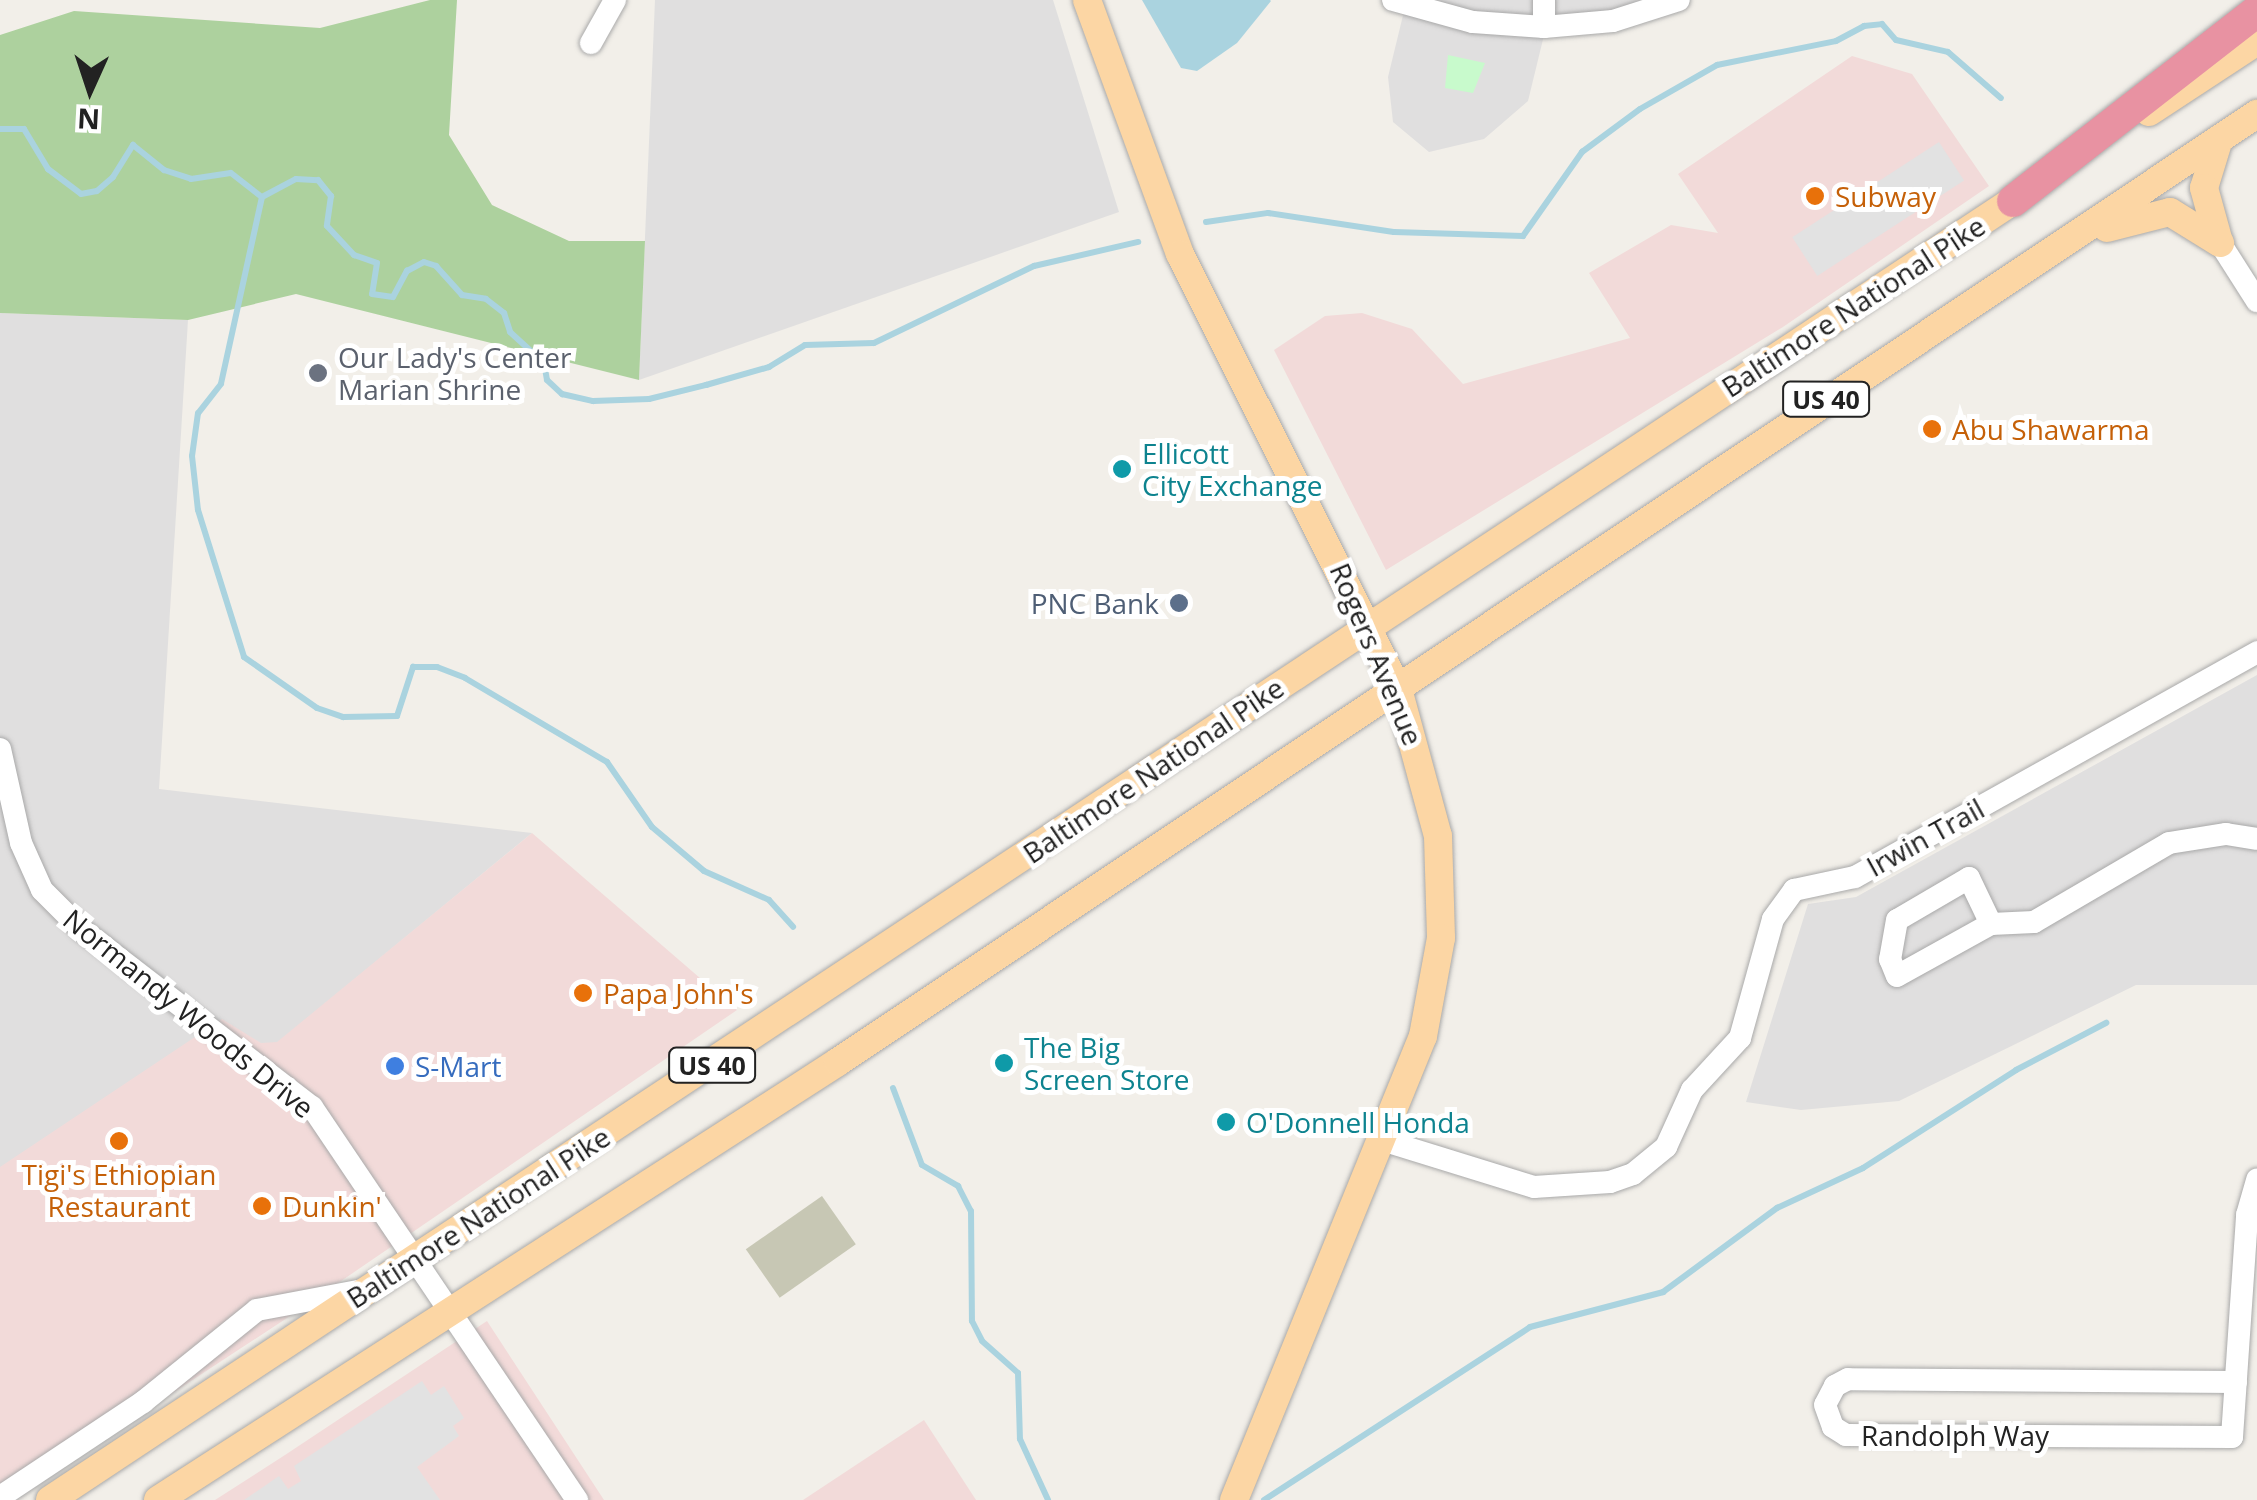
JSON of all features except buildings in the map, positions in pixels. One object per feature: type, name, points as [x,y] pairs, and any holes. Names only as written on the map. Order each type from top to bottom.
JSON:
[{"type":"highway","points":[[2014,200],[2257,11]]},
{"type":"main road","name":"Rogers Avenue","points":[[1087,0],[1180,254],[1370,625],[1398,689],[1432,800],[1441,938],[1423,1036],[1234,1500]]},
{"type":"main road","name":"Baltimore National Pike","points":[[50,1500],[2257,41]]},
{"type":"main road","name":"US 40","points":[[158,1500],[838,1062],[2257,114]]},
{"type":"main road","points":[[2219,139],[2204,188],[2220,244]]},
{"type":"main road","points":[[2055,249],[2154,212],[2188,219],[2220,244]]},
{"type":"street","points":[[592,43],[615,0]]},
{"type":"street","points":[[1393,0],[1473,22],[1544,28],[1614,21],[1679,0]]},
{"type":"street","points":[[1544,0],[1544,28]]},
{"type":"street","points":[[2220,244],[2257,301]]},
{"type":"street","name":"Irwin Trail","points":[[1382,1140],[1534,1188],[1610,1182],[1634,1174],[1666,1147],[1692,1090],[1740,1038],[1773,920],[1794,890],[1854,877],[2257,652]]},
{"type":"street","name":"Normandy Woods Drive","points":[[0,749],[30,868],[58,910],[312,1107],[577,1500]]},
{"type":"street","points":[[1991,924],[1970,878],[1897,920],[1890,959],[1897,976],[1991,924],[2034,922],[2169,844],[2226,834],[2257,838]]},
{"type":"street","name":"Randolph Way","points":[[2236,1382],[1848,1380],[1835,1386],[1825,1406],[1833,1427],[1846,1434],[2232,1437],[2236,1382],[2246,1215],[2257,1179]]},
{"type":"street","points":[[0,1497],[143,1402],[257,1310],[364,1290]]},
{"type":"shaded area","points":[[655,0],[1053,0],[1119,212],[639,380]]},
{"type":"shaded area","points":[[1401,0],[1671,0],[1547,23],[1528,101],[1484,139],[1429,152],[1393,122],[1388,77],[1406,3]]},
{"type":"shaded area","points":[[1852,56],[1912,74],[1989,186],[1783,327],[1386,570],[1274,350],[1325,316],[1362,313],[1412,329],[1463,384],[1630,338],[1589,273],[1671,225],[1718,233],[1678,174]]},
{"type":"shaded area","points":[[1939,142],[1964,181],[1817,276],[1792,237]]},
{"type":"shaded area","points":[[0,313],[188,320],[159,789],[532,833],[277,1043],[261,1043],[0,1176]]},
{"type":"shaded area","points":[[2257,675],[2257,985],[2136,985],[1899,1101],[1801,1110],[1746,1102],[1808,904],[1856,897]]},
{"type":"shaded area","points":[[532,833],[737,1010],[290,1316],[10,1500],[0,1500],[0,1167],[222,1019],[261,1043],[277,1042]]},
{"type":"shaded area","points":[[822,1196],[856,1244],[780,1298],[746,1249]]},
{"type":"shaded area","points":[[487,1321],[604,1500],[215,1500],[285,1455]]},
{"type":"shaded area","points":[[422,1381],[431,1395],[444,1386],[464,1418],[453,1426],[459,1436],[417,1467],[440,1500],[244,1500],[279,1476],[288,1489],[301,1481],[294,1466]]},
{"type":"shaded area","points":[[924,1420],[976,1500],[803,1500]]},
{"type":"green space","points":[[430,0],[457,0],[449,135],[492,205],[569,241],[645,241],[639,380],[296,294],[188,320],[0,313],[0,35],[74,11],[320,28]]},
{"type":"green space","points":[[1448,55],[1485,63],[1473,93],[1445,88]]},
{"type":"water","points":[[1142,0],[1271,1],[1237,43],[1197,71],[1181,68]]},
{"type":"waterway","points":[[1206,222],[1268,213],[1394,232],[1523,236],[1582,152],[1640,109],[1717,65],[1836,41],[1864,26],[1882,24],[1896,40],[1948,52],[2001,98]]},
{"type":"waterway","points":[[0,129],[24,129],[48,169],[81,194],[97,191],[113,177],[133,145],[164,170],[191,179],[231,173],[262,197],[221,384],[198,413],[192,456],[198,510],[244,657],[317,708],[343,717],[397,716],[413,667],[437,667],[465,678],[607,762],[652,827],[704,871],[769,900],[793,927]]},
{"type":"waterway","points":[[262,197],[296,179],[318,180],[331,196],[327,226],[354,255],[377,263],[372,294],[393,297],[407,271],[424,262],[436,266],[462,295],[486,299],[504,313],[510,332],[544,363],[547,380],[562,394],[593,401],[649,399],[706,385],[769,367],[805,345],[874,343],[1034,266],[1138,242]]},
{"type":"waterway","points":[[1264,1500],[1530,1327],[1663,1292],[1777,1208],[1863,1168],[2016,1070],[2106,1023]]},
{"type":"waterway","points":[[893,1088],[922,1165],[958,1186],[971,1211],[972,1321],[982,1341],[1018,1373],[1020,1439],[1048,1500]]},
{"type":"place","name":"Subway","points":[[1815,196]]},
{"type":"place","name":"Our Lady's Center Marian Shrine","points":[[318,373]]},
{"type":"place","name":"Abu Shawarma","points":[[1932,429]]},
{"type":"place","name":"Ellicott City Exchange","points":[[1122,469]]},
{"type":"place","name":"PNC Bank","points":[[1179,603]]},
{"type":"place","name":"Papa John's","points":[[583,993]]},
{"type":"place","name":"The Big Screen Store","points":[[1004,1063]]},
{"type":"place","name":"S-Mart","points":[[395,1066]]},
{"type":"place","name":"O'Donnell Honda","points":[[1226,1122]]},
{"type":"place","name":"Tigi's Ethiopian Restaurant","points":[[119,1141]]},
{"type":"place","name":"Dunkin'","points":[[262,1206]]}]
